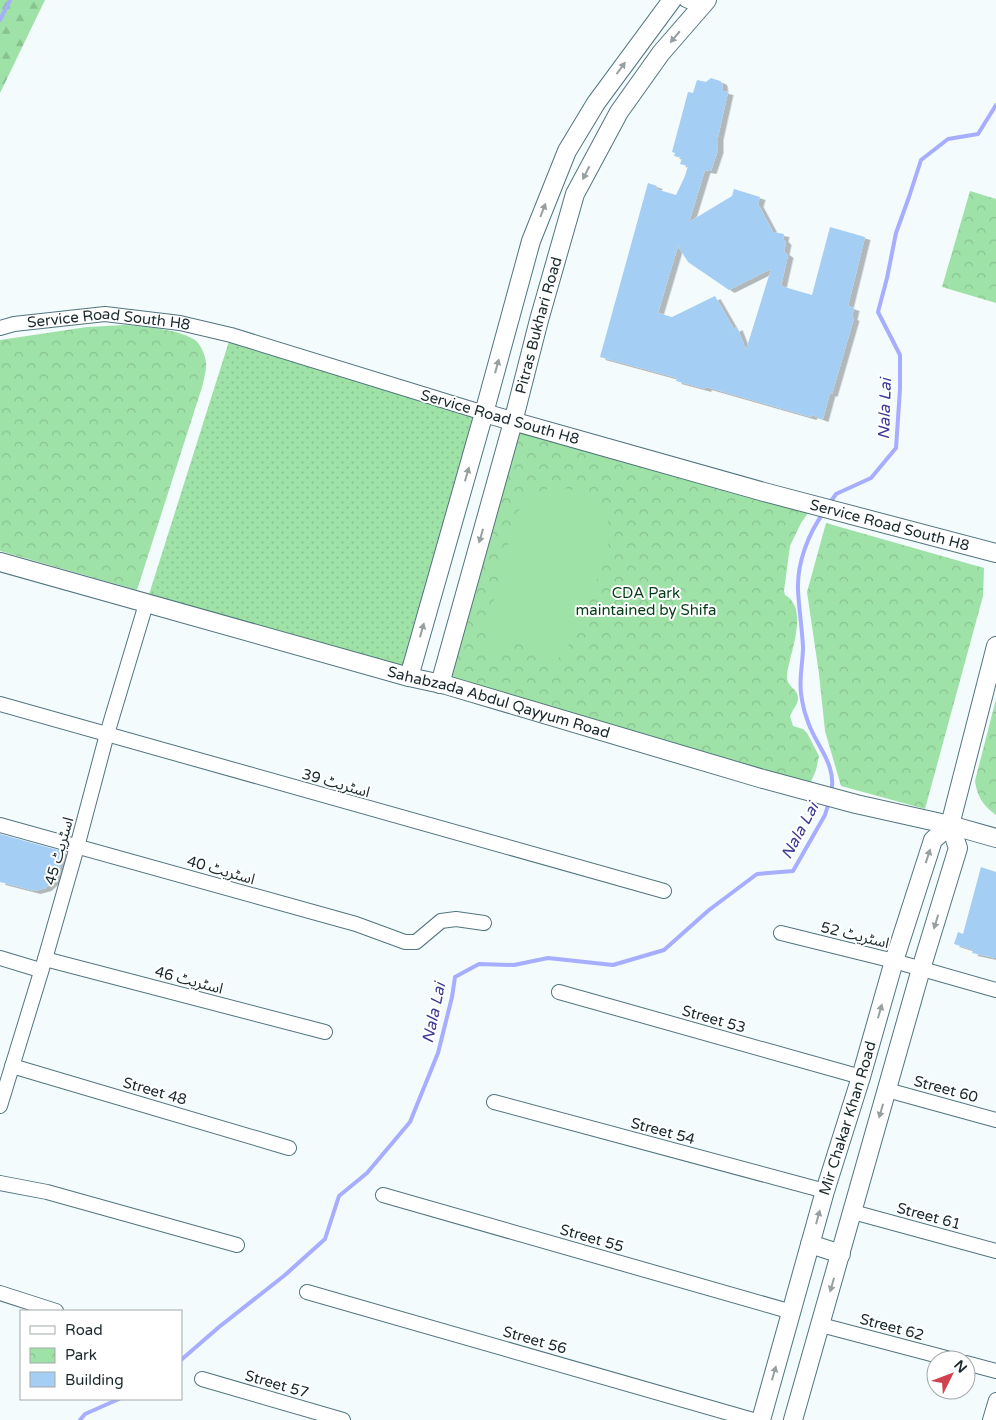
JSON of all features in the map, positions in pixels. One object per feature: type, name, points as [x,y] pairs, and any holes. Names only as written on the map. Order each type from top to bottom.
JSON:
[{"type":"street","name":"Pitras Bukhari Road","points":[[409,677],[531,242],[568,151],[596,103],[672,0]]},
{"type":"street","name":"Pitras Bukhari Road","points":[[440,684],[575,194],[619,112],[698,2]]},
{"type":"street","name":"Service Road South H8","points":[[0,328],[14,324],[105,314],[180,323],[231,335],[513,422],[764,492],[996,553]]},
{"type":"street","name":"Sahabzada Abdul Qayyum Road","points":[[0,562],[409,677],[440,684],[763,779],[996,838]]},
{"type":"street","name":"اسٹریٹ 45","points":[[0,1106],[7,1074],[43,964],[107,734],[146,604]]},
{"type":"street","points":[[950,825],[996,646]]},
{"type":"street","name":"اسٹریٹ 39","points":[[0,704],[664,891]]},
{"type":"street","name":"اسٹریٹ 40","points":[[0,825],[356,924],[405,942],[416,942],[441,921],[456,919],[484,923]]},
{"type":"street","name":"Mir Chakar Khan Road","points":[[761,1420],[825,1191],[861,1077],[894,962],[933,840],[950,825],[958,848],[921,969],[793,1420]]},
{"type":"street","name":"اسٹریٹ 52","points":[[781,933],[996,990]]},
{"type":"street","name":"اسٹریٹ 46","points":[[0,958],[43,964],[324,1032]]},
{"type":"street","name":"Street 53","points":[[559,992],[861,1077]]},
{"type":"street","name":"Street 48","points":[[7,1074],[289,1148]]},
{"type":"street","name":"Street 60","points":[[887,1090],[996,1120]]},
{"type":"street","name":"Street 54","points":[[494,1102],[825,1191]]},
{"type":"street","points":[[0,1183],[47,1192],[237,1245]]},
{"type":"street","name":"Street 55","points":[[383,1195],[792,1312]]},
{"type":"street","name":"Street 61","points":[[853,1212],[996,1251]]},
{"type":"street","points":[[810,1244],[841,1254]]},
{"type":"street","name":"Street 56","points":[[307,1292],[753,1420]]},
{"type":"street","points":[[0,1294],[53,1310]]},
{"type":"street","name":"Street 62","points":[[821,1325],[926,1353]]},
{"type":"street","points":[[976,1366],[996,1371]]},
{"type":"street","name":"Street 57","points":[[202,1379],[343,1420]]},
{"type":"street","points":[[990,1420],[996,1400]]},
{"type":"green space","points":[[0,0],[45,0],[0,93]]},
{"type":"green space","points":[[970,191],[996,199],[996,303],[942,287]]},
{"type":"green space","points":[[125,325],[162,329],[190,337],[201,348],[205,356],[206,365],[203,384],[137,590],[0,551],[0,340],[87,327]]},
{"type":"green space","points":[[231,335],[484,413],[409,677],[146,604]]},
{"type":"green space","name":"CDA Park maintained by Shifa","points":[[513,422],[814,505],[801,523],[790,546],[784,591],[796,610],[797,621],[787,679],[798,698],[790,716],[793,726],[803,729],[807,733],[819,756],[816,770],[807,791],[440,684]]},
{"type":"green space","points":[[552,488],[574,490],[584,495],[594,501],[602,510],[607,520],[609,541],[587,611],[570,633],[568,651],[557,659],[548,661],[524,643],[509,644],[487,655],[488,624],[515,519],[521,506],[528,498],[538,492]]},
{"type":"green space","points":[[826,523],[984,568],[983,596],[925,809],[841,786],[825,731],[807,592]]},
{"type":"green space","points":[[996,699],[996,815],[981,800],[975,781]]},
{"type":"building","points":[[711,78],[720,81],[723,91],[728,92],[718,137],[718,150],[711,171],[705,170],[689,222],[732,196],[734,189],[760,197],[758,204],[773,232],[784,234],[783,239],[786,242],[784,252],[788,255],[781,286],[812,295],[830,227],[865,237],[848,306],[854,308],[852,317],[854,318],[823,419],[706,387],[706,389],[676,381],[677,378],[600,357],[648,183],[657,186],[656,189],[676,195],[688,166],[680,164],[682,158],[674,156],[675,153],[672,152],[688,92],[693,93],[697,80],[706,82]],"holes":[[[678,246],[688,262],[729,290],[771,269],[746,350],[737,327],[734,329],[715,296],[672,317],[658,313]]]},
{"type":"building","points":[[0,834],[65,852],[57,878],[46,888],[35,891],[0,882]]},
{"type":"building","points":[[981,867],[996,872],[996,958],[972,953],[973,950],[954,944],[958,932],[963,934]]},
{"type":"waterway","points":[[0,20],[10,0]]},
{"type":"waterway","name":"Nala Lai","points":[[829,504],[836,494],[871,478],[896,448],[900,355],[878,312],[896,233],[921,160],[948,139],[978,134],[996,105]]},
{"type":"waterway","name":"Nala Lai","points":[[824,512],[808,539],[799,570],[798,590],[803,647],[800,682],[805,713],[810,728],[824,754],[831,773],[831,793]]},
{"type":"waterway","name":"Nala Lai","points":[[182,1359],[285,1275],[325,1239],[339,1196],[367,1173],[410,1122],[438,1053],[455,977],[479,964],[514,965],[548,958],[613,965],[664,950],[709,910],[757,874],[793,871],[825,815],[829,802]]},
{"type":"waterway","name":"Nala Lai","points":[[80,1420],[85,1414],[117,1400]]}]
